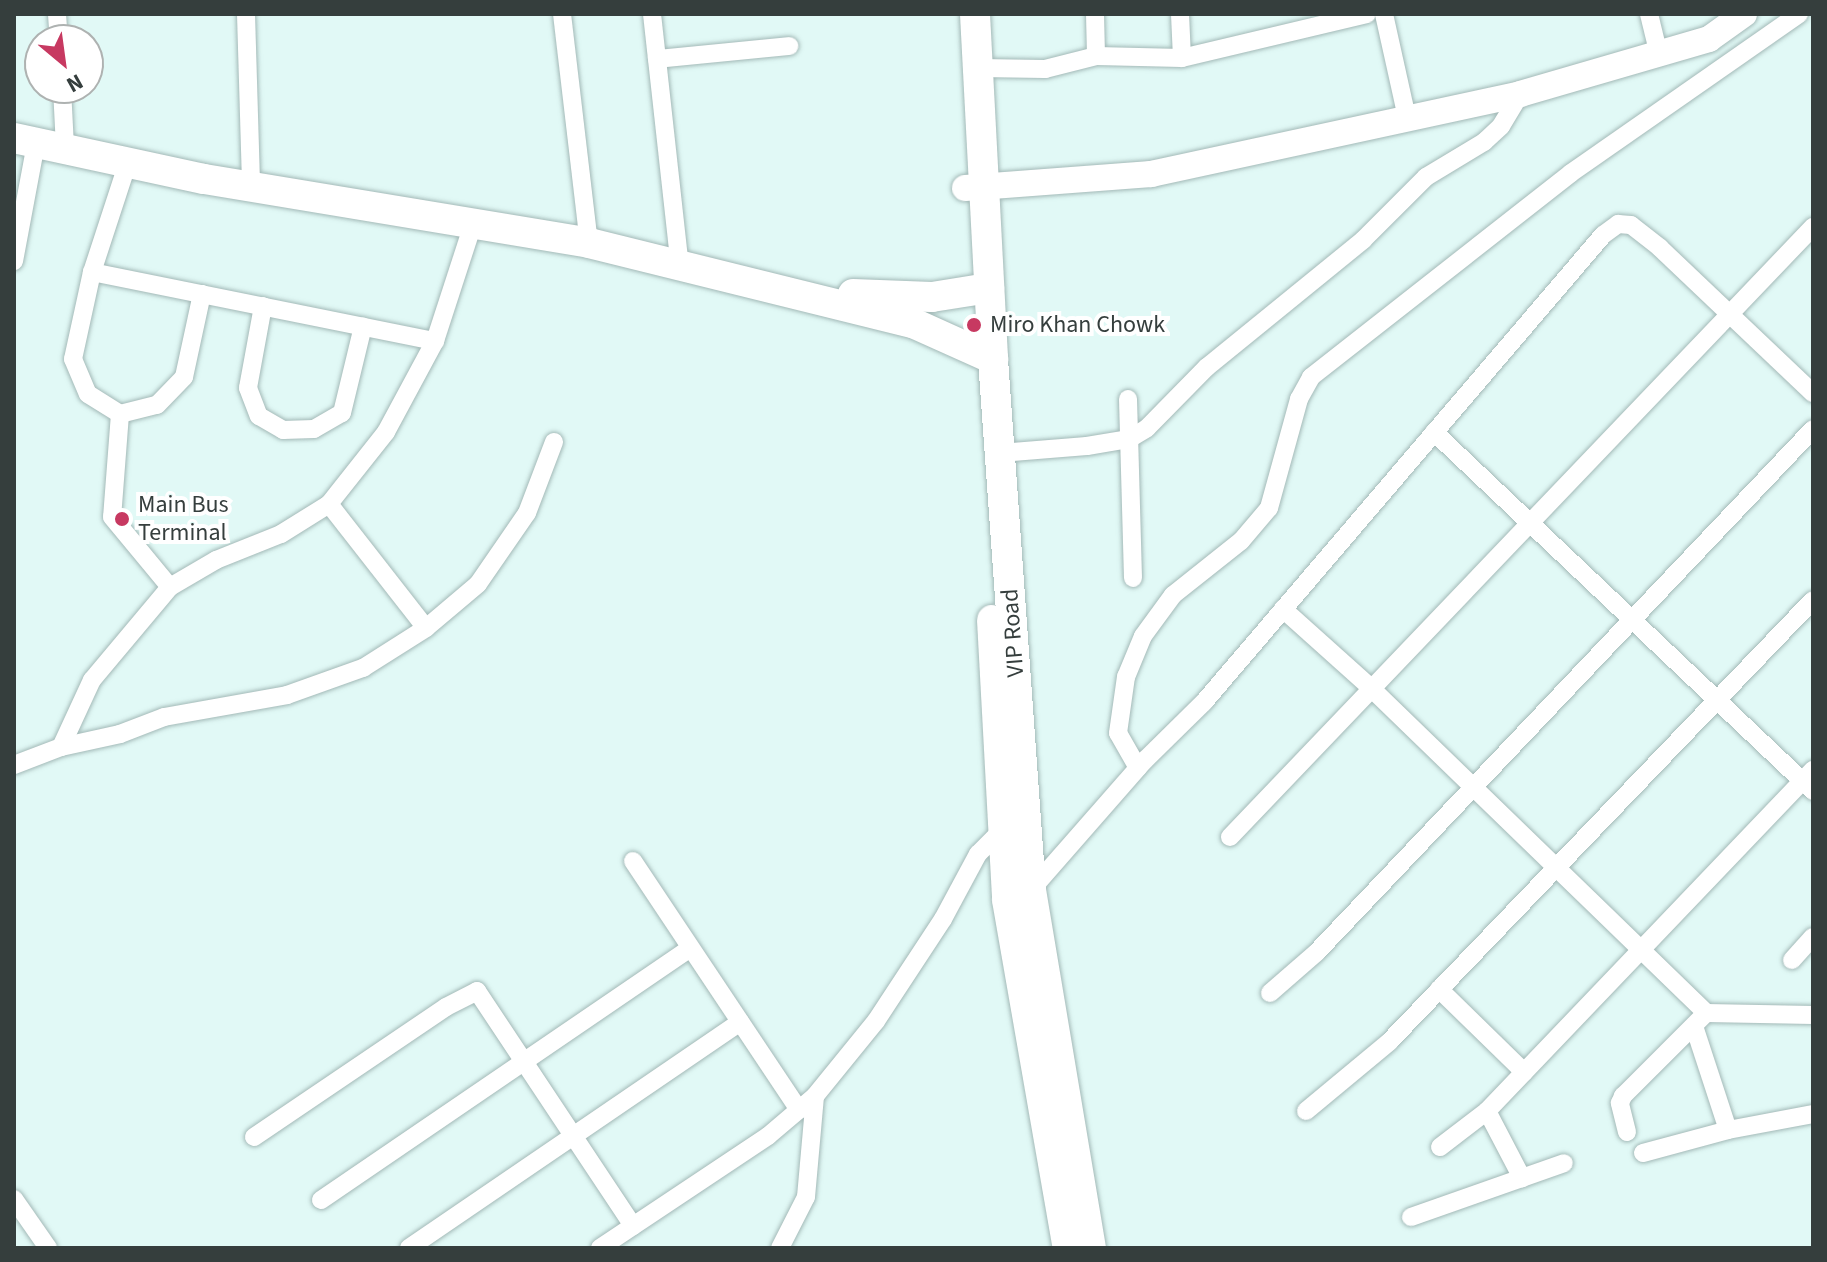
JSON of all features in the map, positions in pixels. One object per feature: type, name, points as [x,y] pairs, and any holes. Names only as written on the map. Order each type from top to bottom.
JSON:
[{"type":"main road","name":"VIP Road","points":[[955,14],[975,188],[1016,825],[1031,890],[1091,1248]]},
{"type":"main road","name":"VIP Road","points":[[975,14],[979,68],[975,188]]},
{"type":"main road","points":[[975,188],[1151,174],[1520,94],[1709,39],[1734,21]]},
{"type":"main road","points":[[39,143],[251,187],[589,243],[913,323],[984,356]]},
{"type":"main road","points":[[771,290],[898,297],[980,289]]},
{"type":"main road","name":"VIP Road","points":[[984,356],[1000,453],[1016,825],[1007,900],[1068,1248]]},
{"type":"street","points":[[246,14],[251,187]]},
{"type":"street","points":[[562,14],[589,243]]},
{"type":"street","points":[[652,14],[680,266]]},
{"type":"street","points":[[1095,14],[1096,56]]},
{"type":"street","points":[[1180,14],[1182,58]]},
{"type":"street","points":[[979,68],[1045,69],[1096,56],[1182,58],[1367,14]]},
{"type":"street","points":[[1384,14],[1407,118]]},
{"type":"street","points":[[1649,14],[1659,55]]},
{"type":"street","points":[[1138,768],[1118,733],[1126,677],[1143,636],[1173,595],[1241,541],[1269,508],[1299,399],[1311,377],[1571,173],[1799,14]]},
{"type":"street","points":[[1734,21],[1744,55]]},
{"type":"street","points":[[657,59],[789,46]]},
{"type":"street","points":[[1000,453],[1129,439],[1147,428],[1207,367],[1363,240],[1426,177],[1484,142],[1501,126],[1520,94]]},
{"type":"street","points":[[14,261],[39,143],[55,104]]},
{"type":"street","points":[[128,162],[92,272],[73,359],[88,394],[120,414],[157,405],[184,377],[202,294]]},
{"type":"street","points":[[61,747],[92,680],[170,587],[216,560],[281,534],[329,504],[386,432],[435,341],[473,224]]},
{"type":"street","points":[[1031,890],[1138,768],[1204,702],[1603,235],[1618,224],[1631,225],[1813,393]]},
{"type":"street","points":[[1230,837],[1728,312],[1813,227]]},
{"type":"street","points":[[92,272],[435,341]]},
{"type":"street","points":[[263,306],[248,388],[259,416],[283,430],[314,429],[342,413],[363,326]]},
{"type":"street","points":[[1128,399],[1133,578]]},
{"type":"street","points":[[120,414],[112,517],[170,587]]},
{"type":"street","points":[[1270,993],[1316,953],[1813,429]]},
{"type":"street","points":[[1434,432],[1717,700],[1810,781],[1487,1111],[1440,1147]]},
{"type":"street","points":[[14,765],[61,747],[210,707],[287,695],[363,668],[426,628],[478,584],[527,513],[554,442]]},
{"type":"street","points":[[329,504],[426,628]]},
{"type":"street","points":[[1306,1111],[1389,1042],[1813,600]]},
{"type":"street","points":[[1283,609],[1371,688],[1643,949],[1700,1020],[1728,1130]]},
{"type":"street","points":[[600,1248],[768,1136],[815,1096],[876,1021],[943,919],[978,854],[1016,825]]},
{"type":"street","points":[[633,861],[799,1110]]},
{"type":"street","points":[[1792,960],[1813,937]]},
{"type":"street","points":[[321,1200],[690,948]]},
{"type":"street","points":[[1439,989],[1524,1072]]},
{"type":"street","points":[[254,1137],[471,992],[481,995],[633,1226]]},
{"type":"street","points":[[1627,1132],[1620,1103],[1623,1096],[1700,1020],[1813,1015]]},
{"type":"street","points":[[409,1248],[740,1022]]},
{"type":"street","points":[[780,1248],[806,1197],[815,1096]]},
{"type":"street","points":[[1487,1111],[1522,1178]]},
{"type":"street","points":[[1643,1153],[1728,1130],[1813,1114]]},
{"type":"street","points":[[1411,1217],[1564,1163]]},
{"type":"street","points":[[14,1199],[48,1248]]},
{"type":"place","name":"Miro Khan Chowk","points":[[974,325]]},
{"type":"place","name":"Main Bus Terminal","points":[[122,519]]}]
